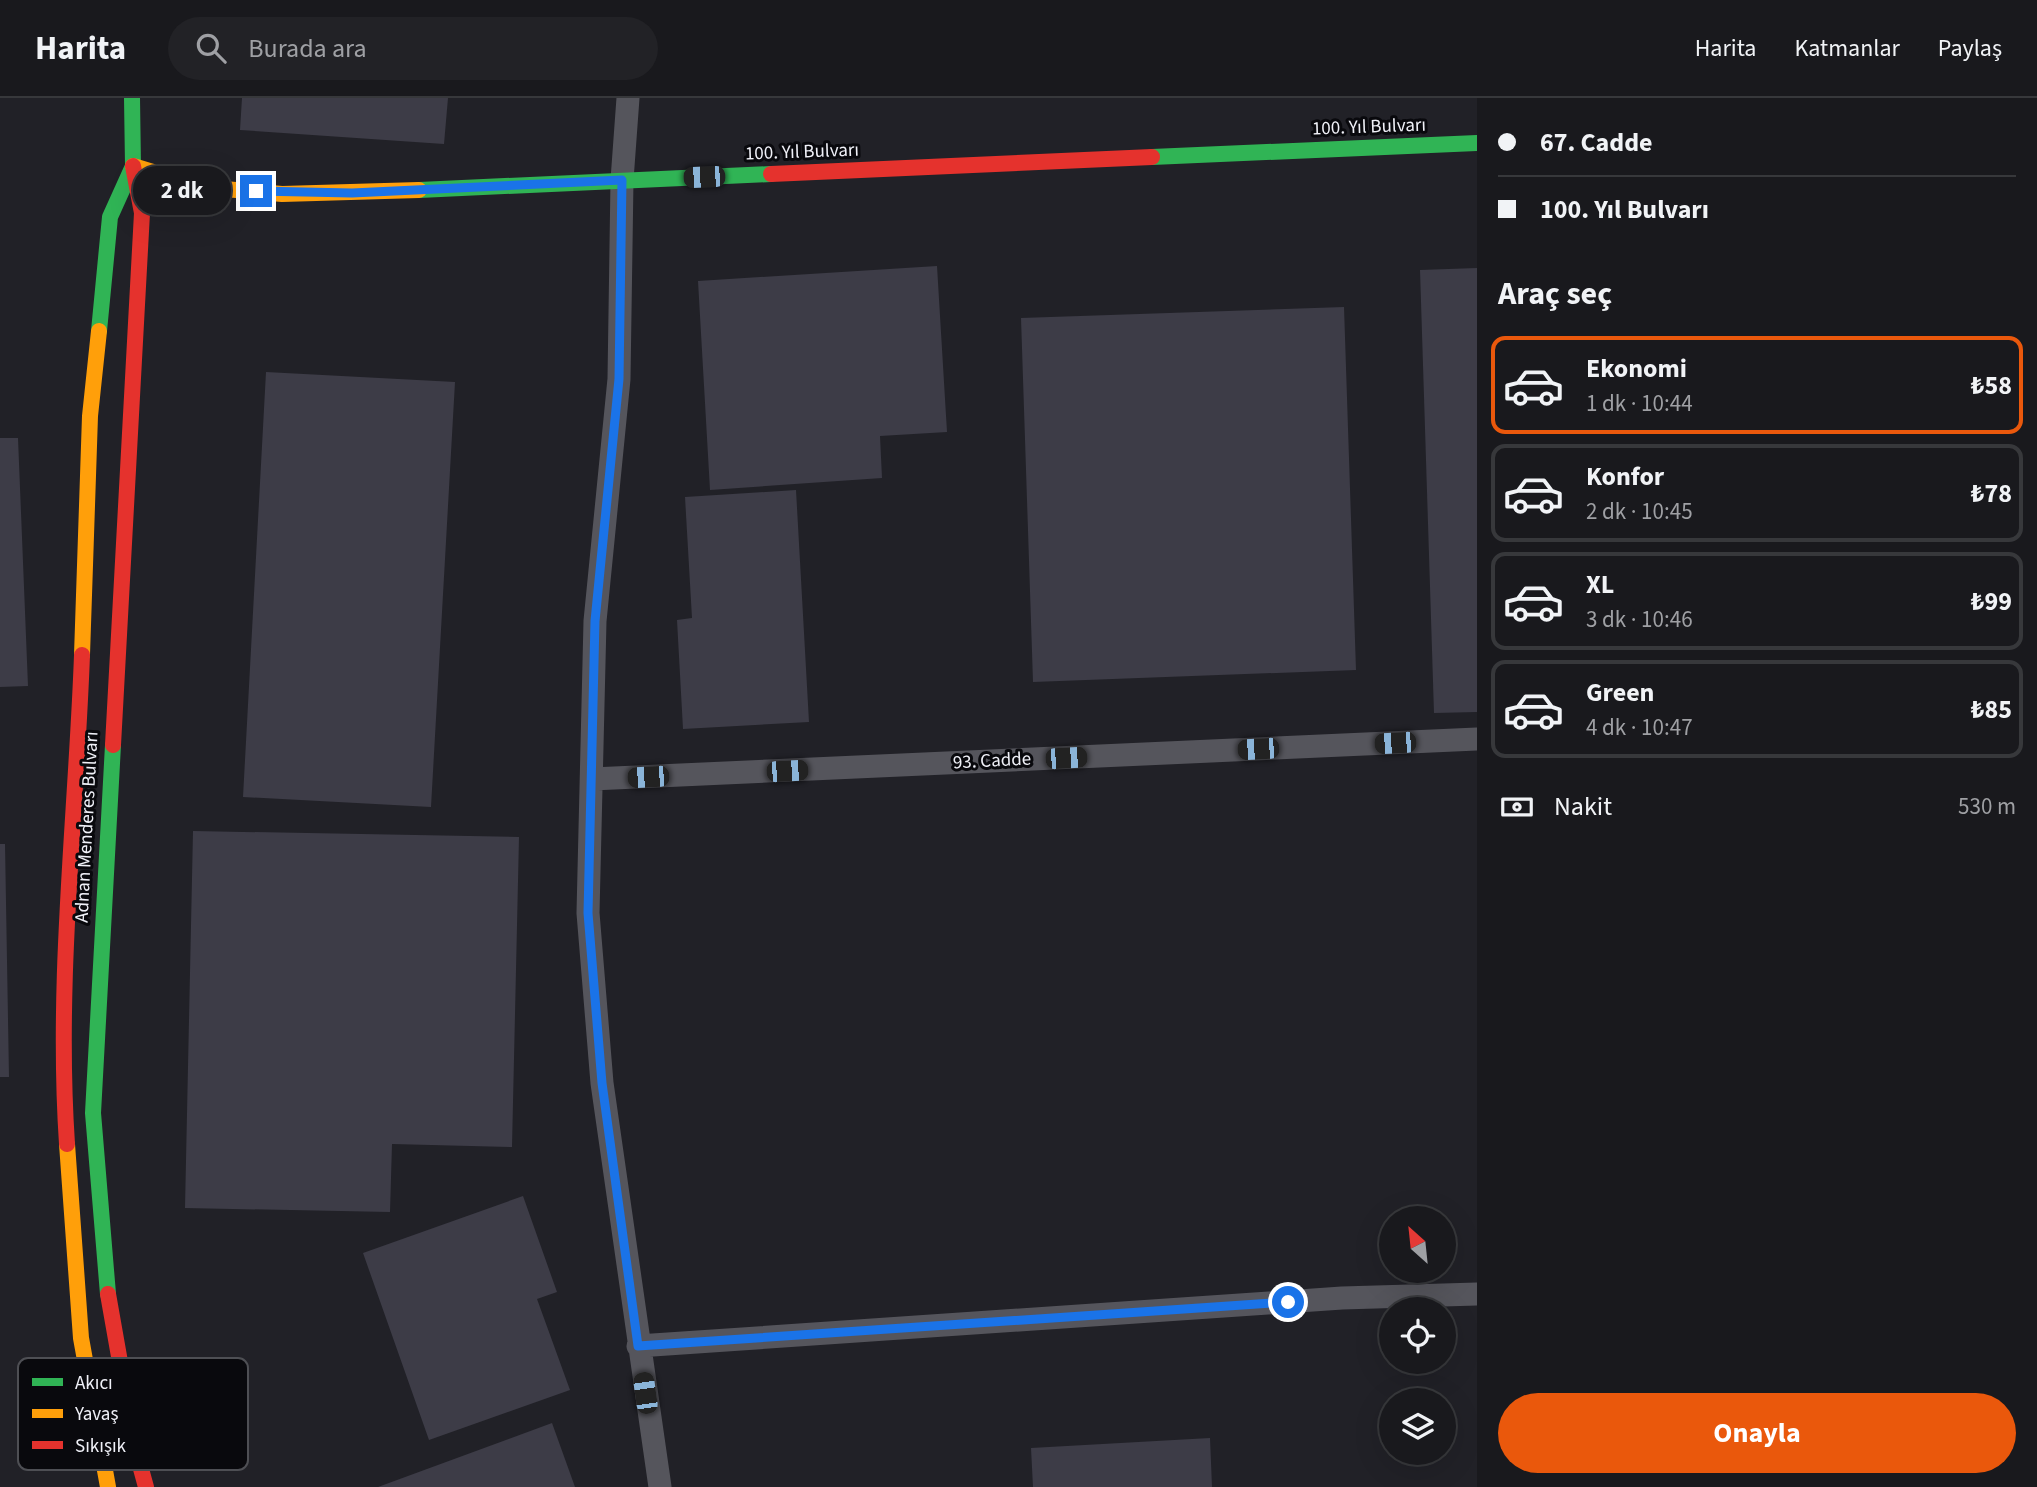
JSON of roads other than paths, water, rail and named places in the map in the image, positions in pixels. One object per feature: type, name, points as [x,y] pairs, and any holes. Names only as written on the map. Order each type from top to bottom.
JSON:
[{"type":"street","name":"Adnan Menderes Bulvarı","points":[[119,1358],[108,1293],[93,1113],[142,214],[133,166],[132,98]]},
{"type":"street","points":[[628,98],[622,180],[619,379],[595,621],[590,939],[602,1083],[660,1487]]},
{"type":"street","name":"100. Yıl Bulvarı","points":[[133,166],[202,187],[282,194],[1477,143]]},
{"type":"street","points":[[85,1358],[63,1081],[64,964],[70,834],[80,708],[90,416],[110,217],[133,166]]},
{"type":"street","name":"93. Cadde","points":[[592,779],[1477,739]]},
{"type":"street","points":[[638,1346],[1342,1298],[1477,1294]]},
{"type":"street","name":"Adnan Menderes Bulvarı","points":[[141,1470],[146,1487]]}]
